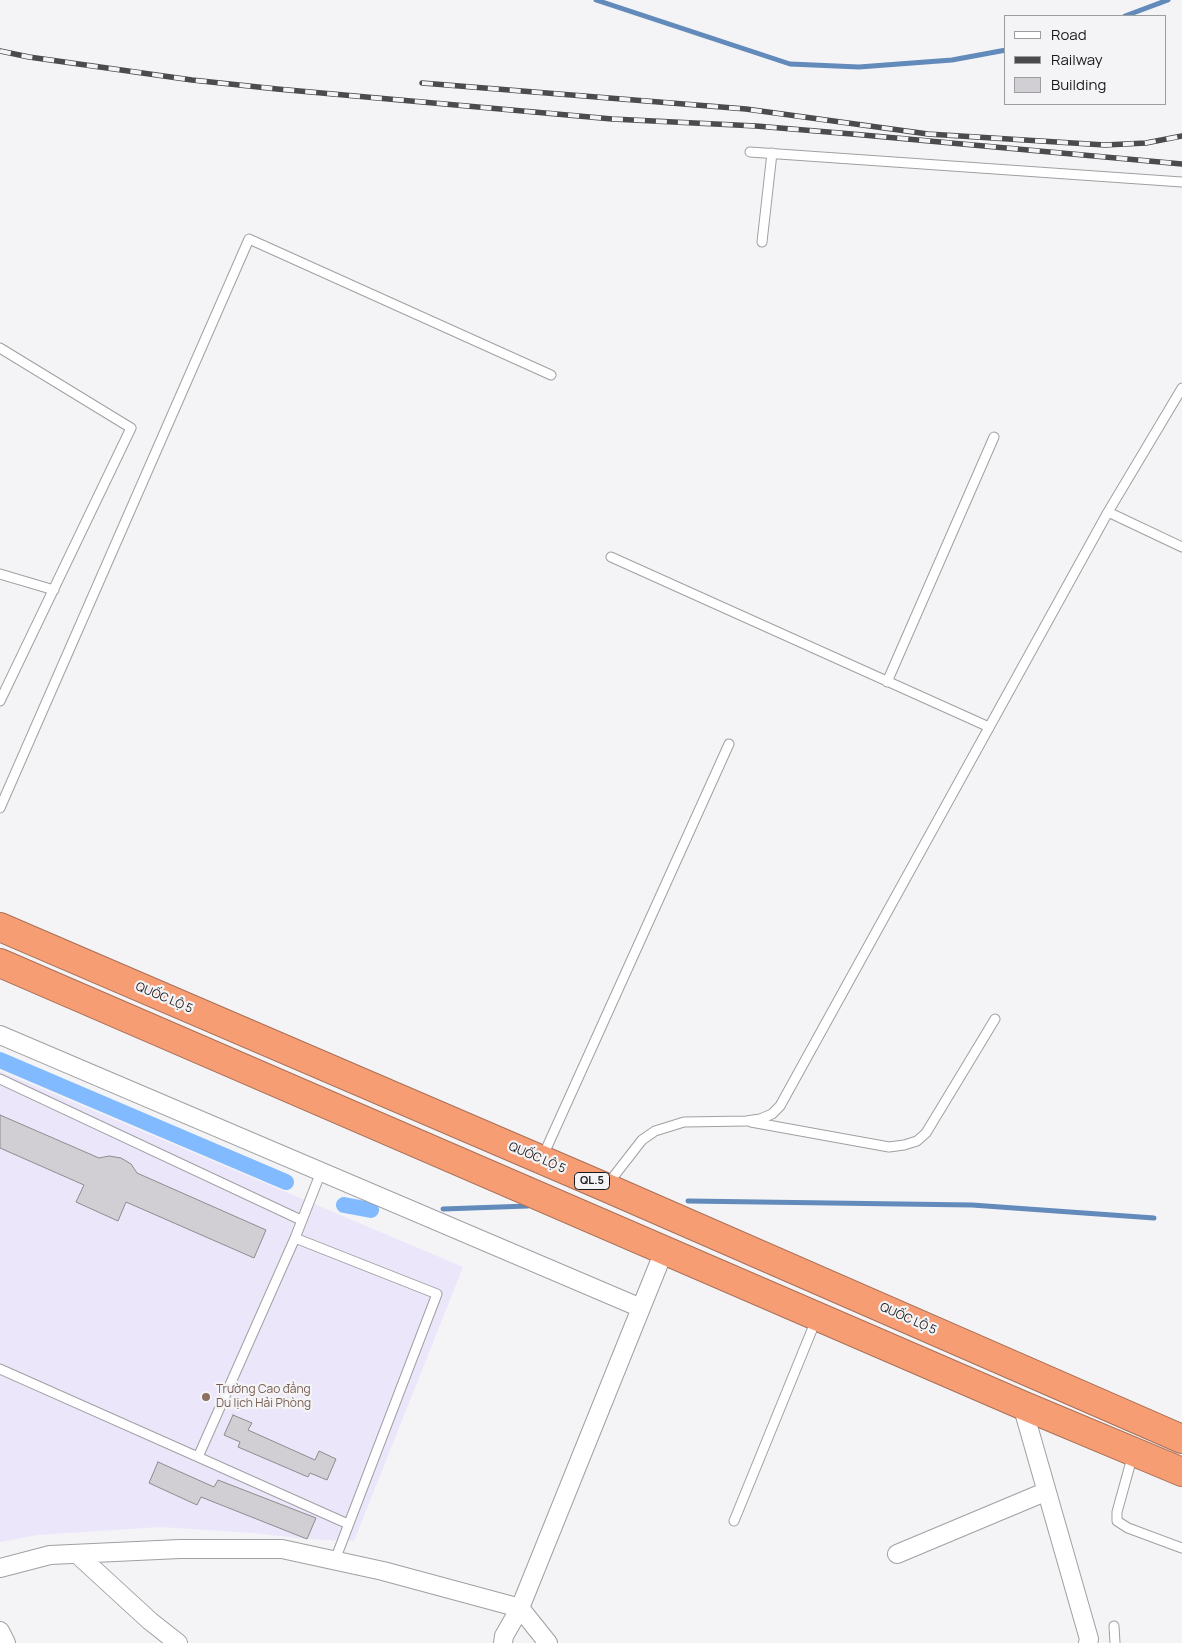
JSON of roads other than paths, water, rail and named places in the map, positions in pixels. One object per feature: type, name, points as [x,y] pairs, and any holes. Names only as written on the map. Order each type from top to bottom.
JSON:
[{"type":"highway","name":"QUỐC LỘ 5","points":[[0,927],[605,1187],[1182,1439]]},
{"type":"highway","points":[[0,963],[817,1317],[1182,1472]]},
{"type":"street","points":[[0,1035],[641,1308]]},
{"type":"street","points":[[503,1643],[504,1636],[520,1608],[664,1251]]},
{"type":"street","points":[[1022,1405],[1088,1643]]},
{"type":"street","points":[[897,1554],[1045,1492]]},
{"type":"street","points":[[0,1568],[50,1555],[180,1549],[282,1549],[383,1571],[520,1608],[548,1643]]},
{"type":"street","points":[[76,1554],[150,1621],[178,1643]]},
{"type":"street","points":[[0,1631],[6,1643]]},
{"type":"lane","points":[[750,152],[1182,182]]},
{"type":"lane","points":[[762,242],[772,153]]},
{"type":"lane","points":[[0,808],[249,239],[551,375]]},
{"type":"lane","points":[[0,348],[131,428],[0,701]]},
{"type":"lane","points":[[605,1187],[642,1140],[655,1131],[684,1122],[760,1119],[772,1114],[780,1106],[1108,512],[1182,388]]},
{"type":"lane","points":[[886,682],[994,437]]},
{"type":"lane","points":[[1108,512],[1182,547]]},
{"type":"lane","points":[[611,557],[988,727]]},
{"type":"lane","points":[[0,574],[54,590]]},
{"type":"lane","points":[[541,1160],[729,744]]},
{"type":"lane","points":[[746,1121],[889,1147],[917,1141],[926,1133],[995,1019]]},
{"type":"lane","points":[[0,1079],[302,1220]]},
{"type":"lane","points":[[198,1457],[295,1238],[321,1172]]},
{"type":"lane","points":[[295,1238],[437,1294],[335,1560]]},
{"type":"lane","points":[[734,1521],[817,1317]]},
{"type":"lane","points":[[0,1369],[348,1524]]},
{"type":"lane","points":[[1134,1452],[1117,1512],[1117,1521],[1128,1528],[1182,1548]]},
{"type":"lane","points":[[1114,1626],[1115,1643]]},
{"type":"waterway","points":[[596,0],[790,64],[859,67],[952,60],[1004,50]]},
{"type":"waterway","points":[[1128,15],[1168,0]]},
{"type":"waterway","points":[[0,1060],[286,1182]]},
{"type":"waterway","points":[[688,1201],[972,1205],[1154,1218]]},
{"type":"waterway","points":[[344,1205],[371,1210]]},
{"type":"waterway","points":[[443,1209],[528,1206]]},
{"type":"railway","points":[[0,51],[29,57],[192,80],[277,89],[612,119],[756,126],[1182,164]]},
{"type":"railway","points":[[422,83],[746,109],[928,134],[1105,145],[1146,143],[1182,136]]},
{"type":"place","name":"Trường Cao đẳng Du lịch Hải Phòng","points":[[206,1397]]}]
